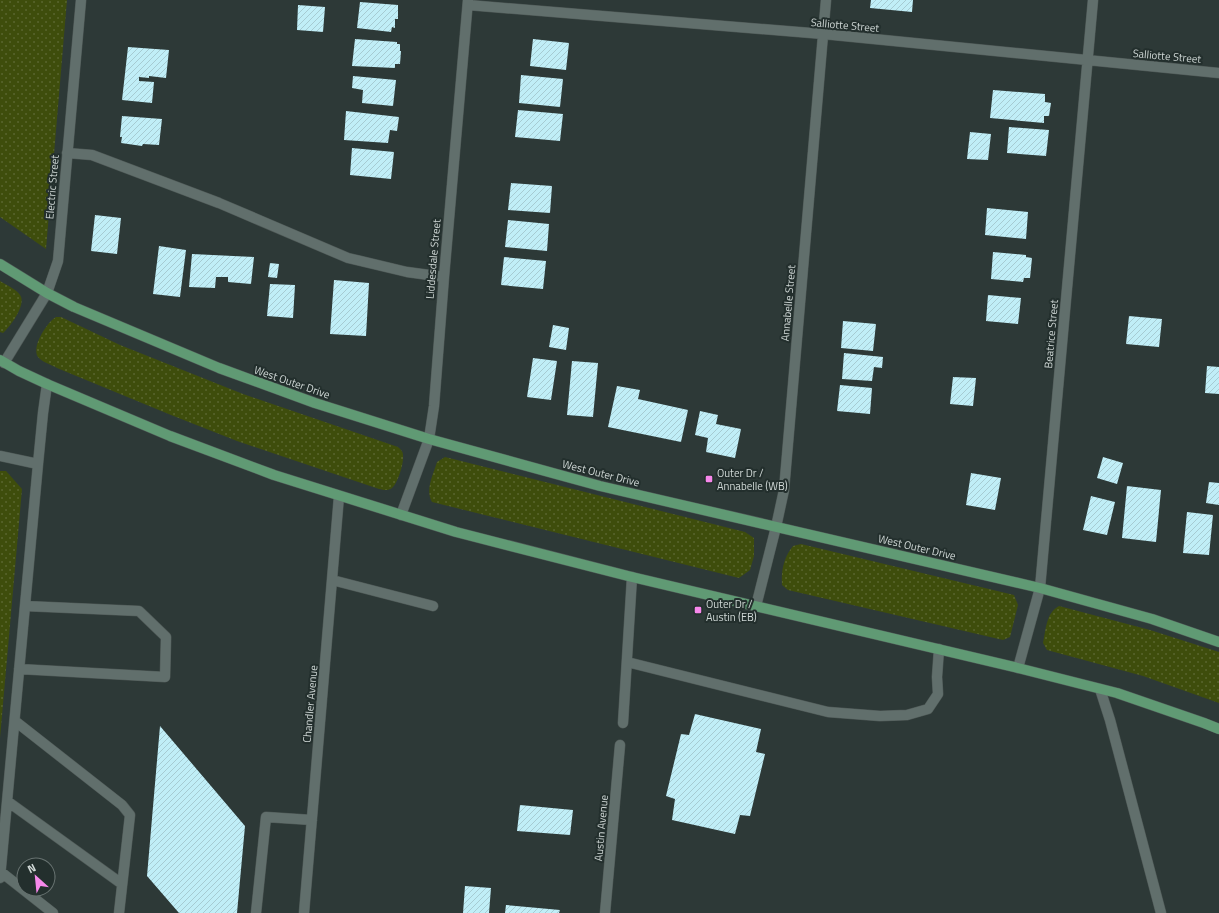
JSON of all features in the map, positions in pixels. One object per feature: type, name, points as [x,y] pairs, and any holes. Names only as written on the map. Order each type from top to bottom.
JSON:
[{"type":"main road","name":"West Outer Drive","points":[[0,264],[47,293],[101,320],[219,368],[315,403],[429,439],[600,486],[1040,588],[1152,619],[1219,642]]},
{"type":"main road","points":[[2,361],[47,384],[170,436],[274,475],[456,532],[632,577],[939,649],[1100,689],[1219,729]]},
{"type":"street","name":"Electric Street","points":[[2,361],[47,293],[58,261],[81,0]]},
{"type":"street","name":"Annabelle Street","points":[[756,606],[784,490],[826,0]]},
{"type":"street","name":"Beatrice Street","points":[[1018,668],[1040,588],[1093,0]]},
{"type":"street","name":"Salliotte Street","points":[[468,2],[823,34],[1219,73]]},
{"type":"street","name":"Liddesdale Street","points":[[401,515],[429,439],[434,406],[468,2]]},
{"type":"street","points":[[67,153],[92,156],[219,203],[348,258],[407,272],[444,277]]},
{"type":"street","points":[[47,384],[38,464],[0,875],[53,913]]},
{"type":"street","points":[[0,456],[38,464]]},
{"type":"street","name":"Chandler Avenue","points":[[304,913],[340,496]]},
{"type":"street","points":[[623,723],[632,577]]},
{"type":"street","points":[[332,580],[433,606]]},
{"type":"street","points":[[19,668],[165,677],[166,637],[139,611],[25,606]]},
{"type":"street","points":[[626,662],[828,712],[880,716],[907,715],[928,709],[938,694],[937,677],[939,649]]},
{"type":"street","points":[[1100,689],[1110,720],[1161,913]]},
{"type":"street","points":[[15,721],[122,804],[130,815],[119,913]]},
{"type":"street","name":"Austin Avenue","points":[[605,913],[620,745]]},
{"type":"street","points":[[7,801],[122,884]]},
{"type":"street","points":[[256,913],[266,817],[312,820]]},
{"type":"green space","points":[[0,0],[67,0],[46,249],[0,217]]},
{"type":"green space","points":[[0,281],[16,291],[22,299],[17,315],[10,326],[3,333],[0,332]]},
{"type":"green space","points":[[56,317],[61,317],[120,345],[243,394],[398,447],[402,452],[403,463],[396,482],[390,489],[379,489],[237,441],[57,368],[42,360],[36,353],[38,341],[41,335],[48,324]]},
{"type":"green space","points":[[445,457],[745,532],[754,538],[754,556],[750,570],[739,578],[432,502],[429,487],[437,462]]},
{"type":"green space","points":[[0,471],[6,471],[22,489],[0,738]]},
{"type":"green space","points":[[801,544],[1014,595],[1018,605],[1010,637],[1003,640],[788,590],[782,585],[784,564],[787,555],[793,546]]},
{"type":"green space","points":[[1059,606],[1150,630],[1219,652],[1219,703],[1143,676],[1047,650],[1043,643],[1047,622],[1051,613]]},
{"type":"building","points":[[871,0],[913,0],[912,12],[870,8]]},
{"type":"building","points":[[360,2],[398,5],[398,19],[395,19],[395,28],[392,27],[391,32],[357,28]]},
{"type":"building","points":[[298,5],[325,7],[323,32],[297,30]]},
{"type":"building","points":[[355,39],[397,42],[397,44],[400,44],[401,51],[400,64],[395,64],[395,68],[352,66]]},
{"type":"building","points":[[533,39],[569,43],[566,70],[530,66]]},
{"type":"building","points":[[128,47],[169,50],[166,78],[149,76],[149,78],[139,77],[139,81],[154,82],[152,103],[122,100]]},
{"type":"building","points":[[521,75],[563,79],[560,107],[519,103]]},
{"type":"building","points":[[353,76],[396,80],[393,106],[362,103],[363,90],[352,88]]},
{"type":"building","points":[[993,90],[1045,94],[1045,102],[1051,103],[1049,116],[1044,116],[1044,123],[990,118]]},
{"type":"building","points":[[518,110],[563,114],[560,141],[515,137]]},
{"type":"building","points":[[346,111],[399,117],[397,131],[390,130],[388,143],[344,140]]},
{"type":"building","points":[[122,116],[162,119],[159,145],[143,144],[142,146],[121,143],[122,137],[120,137]]},
{"type":"building","points":[[1009,127],[1049,130],[1046,156],[1007,153]]},
{"type":"building","points":[[970,132],[991,134],[988,160],[967,159]]},
{"type":"building","points":[[352,148],[394,152],[391,179],[350,175]]},
{"type":"building","points":[[511,183],[552,186],[550,213],[508,210]]},
{"type":"building","points":[[987,208],[1028,212],[1026,239],[985,235]]},
{"type":"building","points":[[95,215],[121,218],[117,254],[91,251]]},
{"type":"building","points":[[508,220],[549,224],[547,251],[505,247]]},
{"type":"building","points":[[159,246],[186,250],[180,297],[153,294]]},
{"type":"building","points":[[993,252],[1026,255],[1026,257],[1032,258],[1030,278],[1024,278],[1023,282],[991,279]]},
{"type":"building","points":[[192,254],[254,257],[251,284],[228,282],[228,277],[216,277],[215,288],[189,287]]},
{"type":"building","points":[[504,257],[546,261],[543,289],[501,285]]},
{"type":"building","points":[[270,263],[279,264],[277,278],[268,277]]},
{"type":"building","points":[[334,280],[369,283],[366,336],[330,334]]},
{"type":"building","points":[[270,284],[295,285],[293,318],[267,316]]},
{"type":"building","points":[[988,295],[1021,298],[1018,324],[986,321]]},
{"type":"building","points":[[1129,316],[1162,319],[1159,347],[1126,344]]},
{"type":"building","points":[[843,321],[876,324],[873,351],[841,348]]},
{"type":"building","points":[[553,325],[569,328],[566,350],[549,347]]},
{"type":"building","points":[[844,353],[883,357],[882,368],[874,367],[872,381],[842,379]]},
{"type":"building","points":[[533,358],[557,361],[551,400],[527,397]]},
{"type":"building","points":[[572,361],[598,363],[593,417],[567,415]]},
{"type":"building","points":[[1207,366],[1219,367],[1219,394],[1205,393]]},
{"type":"building","points":[[953,377],[976,378],[973,406],[950,404]]},
{"type":"building","points":[[840,385],[872,388],[870,414],[837,411]]},
{"type":"building","points":[[617,386],[640,390],[638,399],[688,410],[681,442],[608,427]]},
{"type":"building","points":[[700,411],[718,415],[716,424],[741,429],[735,458],[706,452],[708,438],[695,435]]},
{"type":"building","points":[[1103,457],[1123,463],[1117,484],[1097,478]]},
{"type":"building","points":[[971,473],[1001,478],[995,510],[966,505]]},
{"type":"building","points":[[1209,482],[1219,483],[1219,505],[1206,503]]},
{"type":"building","points":[[1127,486],[1161,490],[1156,542],[1122,538]]},
{"type":"building","points":[[1091,496],[1115,502],[1107,535],[1083,530]]},
{"type":"building","points":[[1187,512],[1213,515],[1209,555],[1183,553]]},
{"type":"building","points":[[695,714],[761,729],[756,752],[765,754],[750,816],[740,815],[735,834],[672,820],[675,799],[666,796],[681,734],[689,735]]},
{"type":"building","points":[[160,726],[245,826],[237,913],[179,913],[147,876]]},
{"type":"building","points":[[520,805],[573,810],[570,835],[517,831]]},
{"type":"building","points":[[465,886],[491,888],[489,913],[463,913]]},
{"type":"building","points":[[506,905],[560,910],[559,913],[505,913]]},
{"type":"place","name":"Outer Dr / Annabelle (WB)","points":[[709,479]]},
{"type":"place","name":"Outer Dr / Austin (EB)","points":[[698,610]]}]
